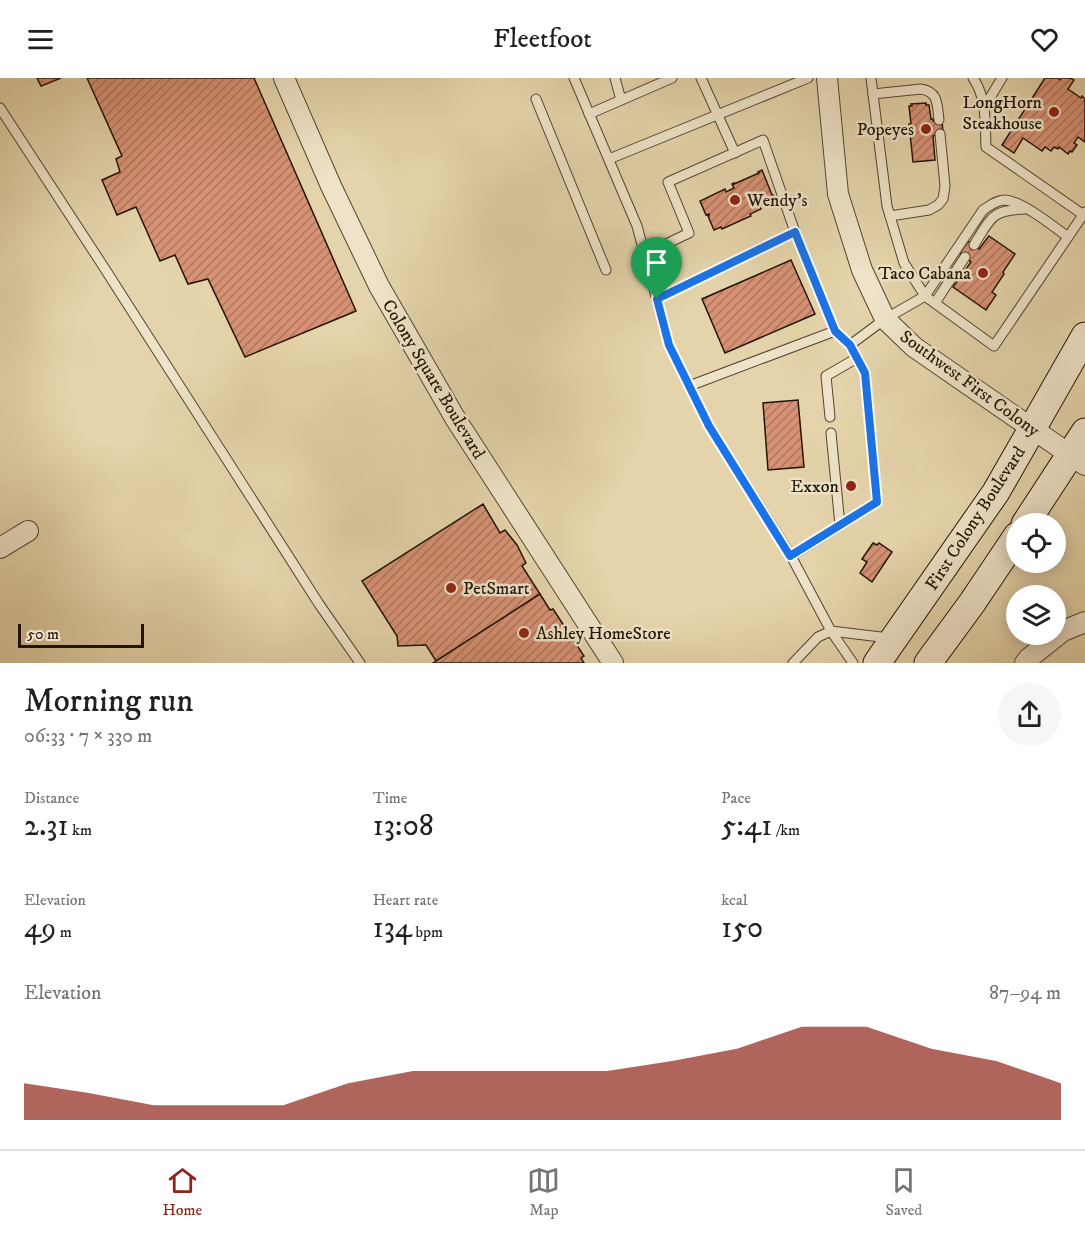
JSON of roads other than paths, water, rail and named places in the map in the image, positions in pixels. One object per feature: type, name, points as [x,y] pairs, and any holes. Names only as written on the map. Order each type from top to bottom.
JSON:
[{"type":"main road","name":"First Colony Boulevard","points":[[877,663],[996,492],[1085,336]]},
{"type":"main road","points":[[1034,513],[1078,460],[1085,432]]},
{"type":"main road","points":[[928,663],[1006,552]]},
{"type":"street","name":"Colony Square Boulevard","points":[[284,78],[331,186],[379,286],[455,418],[613,663]]},
{"type":"street","name":"Southwest First Colony","points":[[827,78],[838,194],[862,270],[885,319],[914,347],[1078,460]]},
{"type":"street","points":[[0,548],[28,531]]},
{"type":"street","points":[[1025,663],[1063,631],[1085,622]]},
{"type":"lane","points":[[574,78],[637,226],[669,345],[709,426],[790,556],[831,631],[853,663]]},
{"type":"lane","points":[[615,78],[621,100]]},
{"type":"lane","points":[[589,114],[672,78]]},
{"type":"lane","points":[[701,78],[735,153]]},
{"type":"lane","points":[[609,159],[808,78]]},
{"type":"lane","points":[[872,78],[887,206],[904,263],[925,296],[994,346],[1084,214],[987,147],[985,106],[979,87],[973,78]]},
{"type":"lane","points":[[985,106],[1002,78]]},
{"type":"lane","points":[[873,94],[928,90],[936,99],[939,120]]},
{"type":"lane","points":[[536,99],[606,270]]},
{"type":"lane","points":[[0,108],[319,604],[360,663]]},
{"type":"lane","points":[[890,216],[929,210],[943,199],[945,186],[940,134]]},
{"type":"lane","points":[[645,254],[689,233],[668,182],[763,140],[795,232],[835,331],[850,345],[865,373],[866,388],[863,408],[870,430],[877,502],[790,556]]},
{"type":"lane","points":[[850,345],[885,319],[925,296],[983,210],[992,204],[1003,200],[1015,202],[1068,237]]},
{"type":"lane","points":[[974,245],[990,220],[1002,211],[1028,209]]},
{"type":"lane","points":[[657,299],[795,232]]},
{"type":"lane","points":[[935,303],[965,257]]},
{"type":"lane","points":[[689,386],[835,331]]},
{"type":"lane","points":[[840,410],[830,414],[833,391],[826,376],[856,358]]},
{"type":"lane","points":[[855,389],[866,388]]},
{"type":"lane","points":[[859,431],[870,430]]},
{"type":"lane","points":[[840,525],[841,481],[838,456],[831,433],[842,433]]},
{"type":"lane","points":[[861,454],[872,453]]},
{"type":"lane","points":[[864,479],[875,477]]},
{"type":"lane","points":[[793,663],[818,637],[831,631],[894,639]]},
{"type":"place","name":"LongHorn Steakhouse","points":[[1054,112]]},
{"type":"place","name":"Popeyes","points":[[926,129]]},
{"type":"place","name":"Wendy's","points":[[735,200]]},
{"type":"place","name":"Taco Cabana","points":[[983,273]]},
{"type":"place","name":"Exxon","points":[[851,486]]},
{"type":"place","name":"PetSmart","points":[[451,588]]},
{"type":"place","name":"Ashley HomeStore","points":[[524,633]]}]
